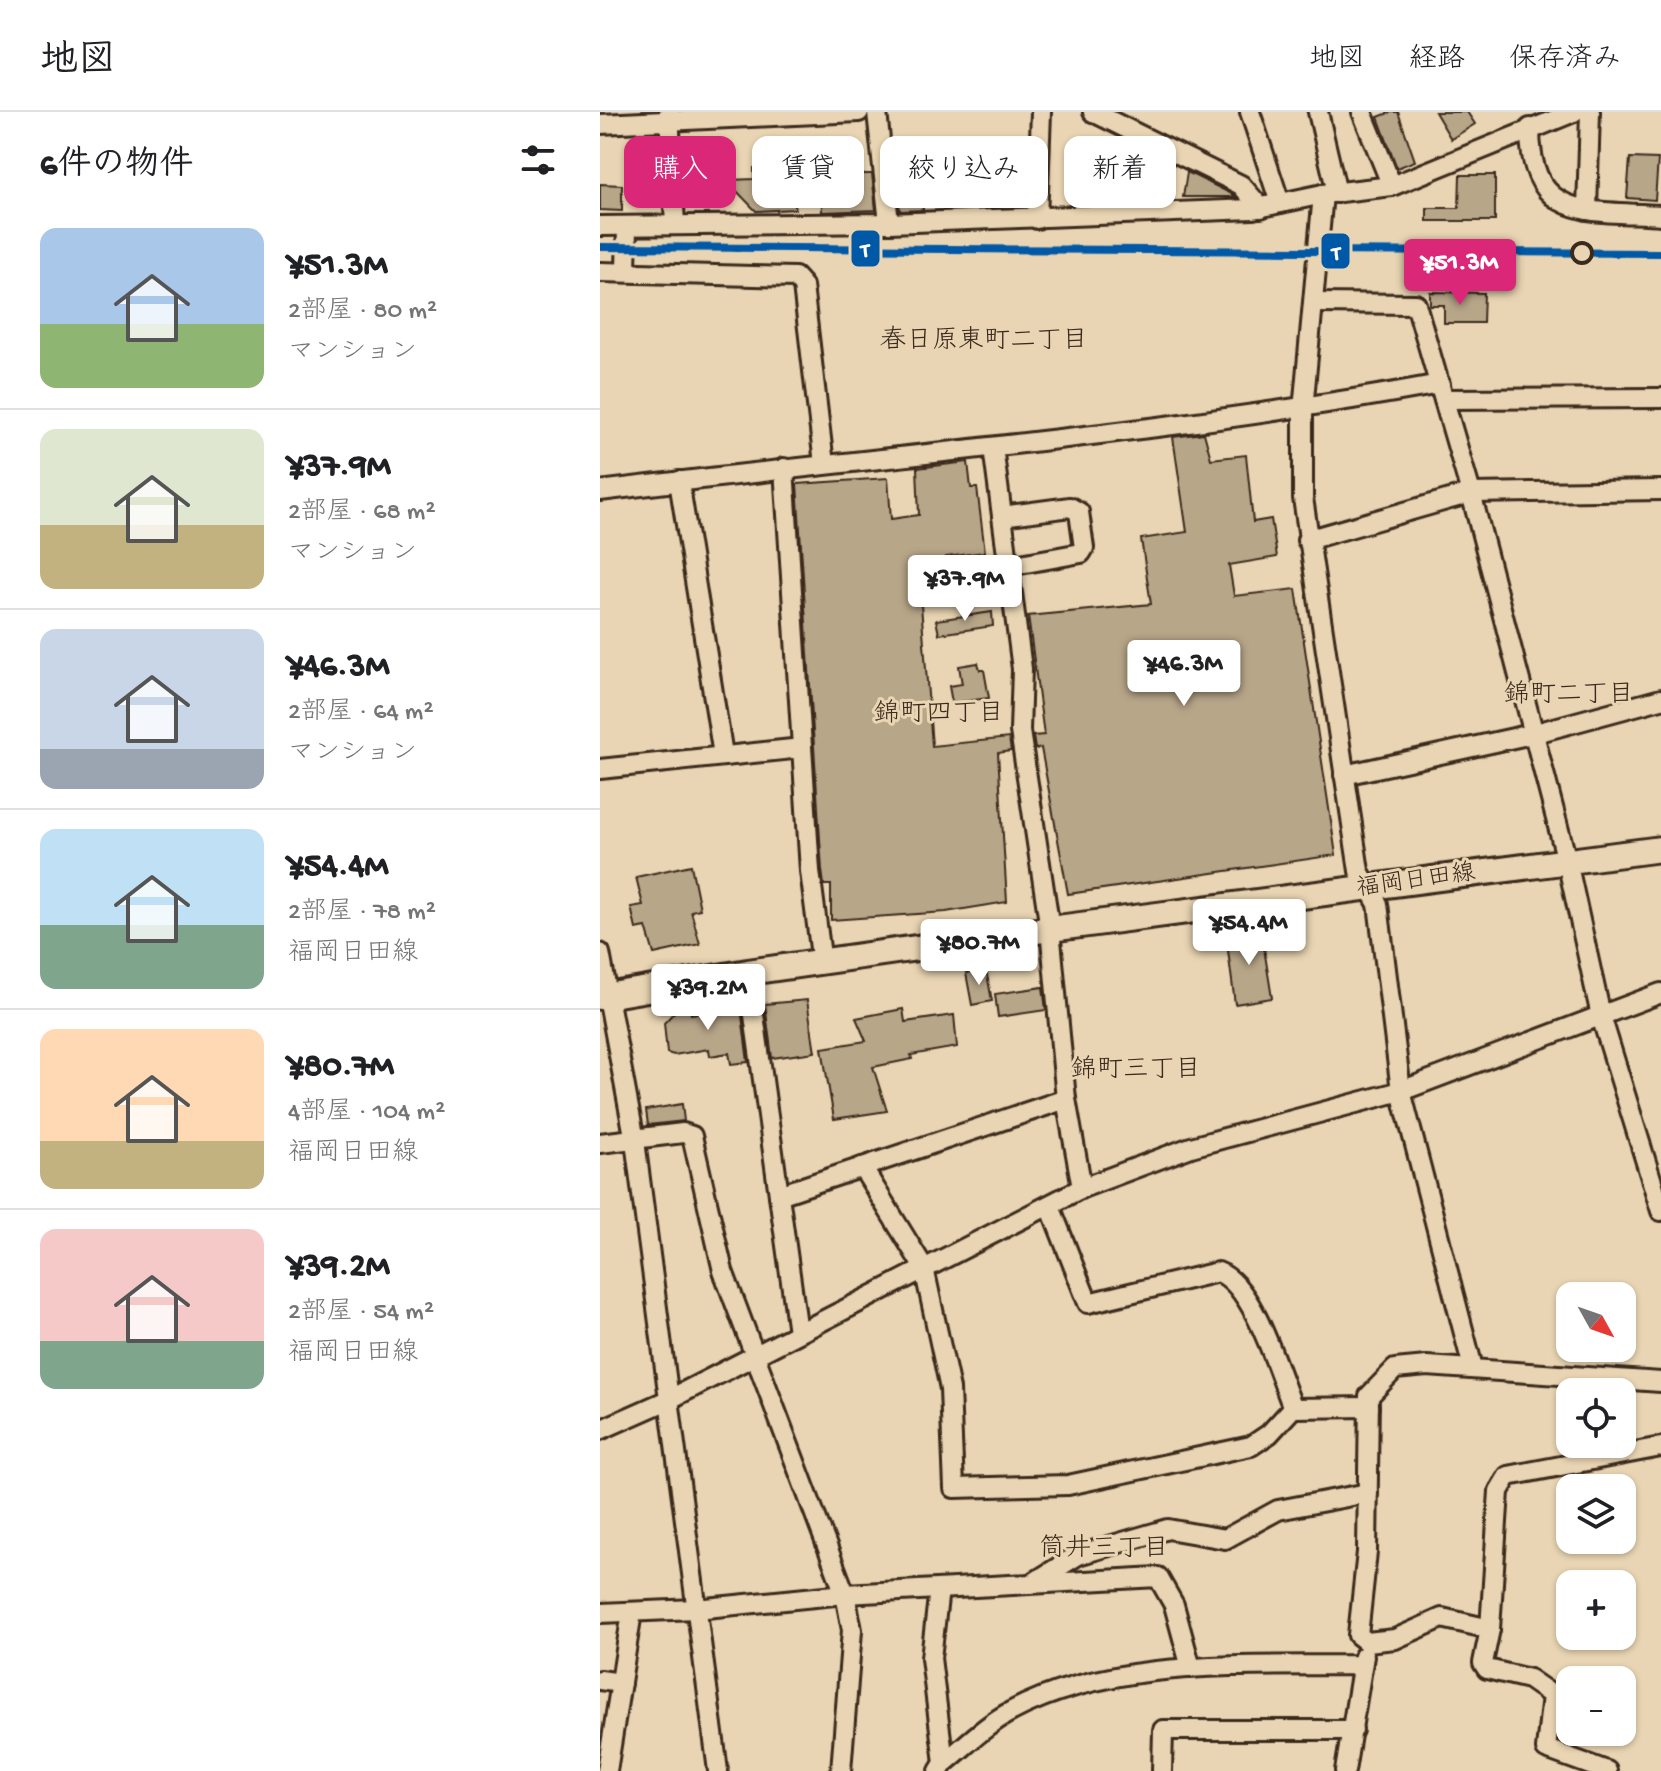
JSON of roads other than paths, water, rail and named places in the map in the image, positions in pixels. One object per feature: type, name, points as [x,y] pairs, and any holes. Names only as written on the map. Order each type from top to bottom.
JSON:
[{"type":"main road","name":"福岡日田線","points":[[605,996],[748,972],[822,964],[1050,929],[1661,849]]},
{"type":"street","points":[[600,124],[670,116],[859,112]]},
{"type":"street","points":[[877,112],[889,223]]},
{"type":"street","points":[[1037,219],[1041,112]]},
{"type":"street","points":[[1093,112],[1125,119],[1241,185],[1261,208]]},
{"type":"street","points":[[1250,112],[1280,203]]},
{"type":"street","points":[[1318,112],[1330,193],[1303,410],[1307,540],[1359,871],[1378,904],[1401,1091],[1473,1368]]},
{"type":"street","points":[[1362,112],[1392,186]]},
{"type":"street","points":[[600,226],[1037,219],[1261,208],[1330,193],[1392,186],[1574,112]]},
{"type":"street","points":[[1587,210],[1590,112]]},
{"type":"street","points":[[670,116],[675,225]]},
{"type":"street","points":[[1530,128],[1530,159],[1546,189],[1573,208],[1661,215],[1661,208]]},
{"type":"street","points":[[626,272],[627,226]]},
{"type":"street","points":[[600,272],[781,274],[800,281],[824,464]]},
{"type":"street","points":[[1315,303],[1416,304],[1471,493],[1567,861],[1601,1016],[1661,1211]]},
{"type":"street","points":[[600,491],[784,468],[1119,435],[1442,392],[1661,398]]},
{"type":"street","points":[[993,447],[1022,669],[1020,731],[1050,929],[1066,1099],[1082,1188]]},
{"type":"street","points":[[784,468],[810,871],[822,964]]},
{"type":"street","points":[[679,481],[723,755]]},
{"type":"street","points":[[1307,540],[1471,493],[1661,490]]},
{"type":"street","points":[[1002,516],[1070,507],[1079,512],[1083,536],[1081,553],[1009,566]]},
{"type":"street","points":[[1344,775],[1532,734],[1661,699]]},
{"type":"street","points":[[600,769],[802,748]]},
{"type":"street","points":[[600,953],[605,996],[635,1141],[718,1771]]},
{"type":"street","points":[[748,972],[798,1332]]},
{"type":"street","points":[[600,1430],[670,1399],[1082,1188],[1191,1147],[1401,1091],[1661,993]]},
{"type":"street","points":[[779,1195],[1066,1099]]},
{"type":"street","points":[[600,1143],[683,1133],[692,1136],[723,1271],[845,1594],[852,1630],[841,1771]]},
{"type":"street","points":[[862,1167],[924,1268],[950,1389],[954,1488],[1068,1485],[1226,1454],[1251,1446],[1269,1434],[1293,1408],[1369,1407]]},
{"type":"street","points":[[1050,1206],[1088,1303],[1218,1272],[1230,1277],[1245,1293],[1293,1408]]},
{"type":"street","points":[[1490,1629],[1442,1618],[1395,1639],[1367,1642],[1358,1635],[1367,1552],[1369,1396],[1395,1369],[1427,1366],[1661,1382]]},
{"type":"street","points":[[1607,1771],[1571,1765],[1546,1749],[1552,1695],[1529,1679],[1487,1669],[1483,1663],[1490,1629],[1499,1491],[1508,1476],[1661,1447]]},
{"type":"street","points":[[1031,1584],[1078,1555],[1168,1529],[1225,1539],[1278,1510],[1368,1493]]},
{"type":"street","points":[[600,1613],[696,1609],[845,1594],[1158,1577],[1174,1605],[1191,1668]]},
{"type":"street","points":[[939,1589],[931,1658],[941,1767]]},
{"type":"street","points":[[607,1771],[632,1612]]},
{"type":"street","points":[[1345,1771],[1367,1642]]},
{"type":"street","points":[[941,1767],[1009,1712],[1085,1682],[1191,1668],[1362,1665]]},
{"type":"street","points":[[600,1680],[621,1683]]},
{"type":"street","points":[[1162,1771],[1163,1730],[1353,1730]]},
{"type":"district","name":"春日原東町二丁目","points":[[984,342]]},
{"type":"district","name":"錦町二丁目","points":[[1569,696]]},
{"type":"district","name":"錦町四丁目","points":[[939,715]]},
{"type":"district","name":"錦町三丁目","points":[[1136,1071]]},
{"type":"district","name":"筒井三丁目","points":[[1104,1550]]}]
